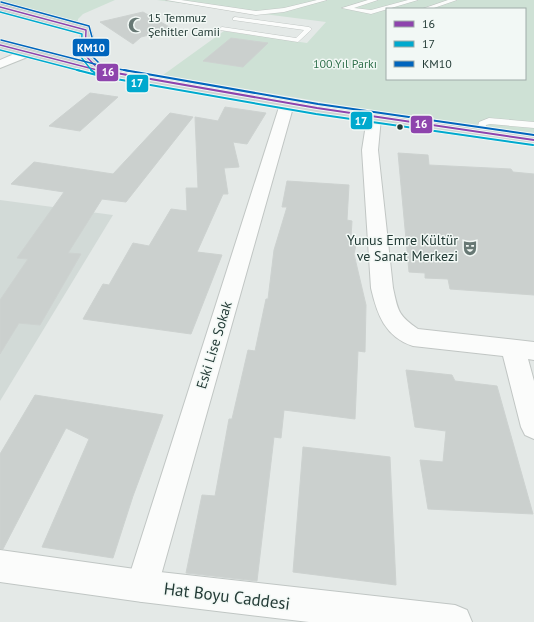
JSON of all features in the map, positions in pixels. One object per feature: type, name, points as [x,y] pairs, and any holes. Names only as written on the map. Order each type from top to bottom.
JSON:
[{"type":"main road","points":[[0,7],[86,30],[87,42],[84,52],[87,59],[100,71]]},
{"type":"main road","points":[[0,45],[54,60],[148,81],[374,118],[480,134],[534,140]]},
{"type":"main road","points":[[54,60],[72,56],[85,48]]},
{"type":"street","points":[[0,64],[26,53]]},
{"type":"street","name":"Eski Lise Sokak","points":[[142,586],[287,104]]},
{"type":"street","points":[[374,118],[370,150],[382,288],[387,310],[396,325],[413,337],[523,350],[534,427]]},
{"type":"street","name":"Hat Boyu Caddesi","points":[[0,566],[142,586],[455,622]]},
{"type":"lane","points":[[169,0],[256,13],[284,10],[324,0]]},
{"type":"lane","points":[[375,0],[344,8],[386,14]]},
{"type":"lane","points":[[371,12],[415,0]]},
{"type":"lane","points":[[428,8],[454,0]]},
{"type":"lane","points":[[222,29],[298,40],[309,29],[235,19]]},
{"type":"lane","points":[[480,134],[482,124],[489,121],[534,125]]},
{"type":"shaded area","points":[[0,200],[113,215],[0,401]]},
{"type":"green space","points":[[0,0],[115,0],[83,14],[78,19],[78,22],[0,2]]},
{"type":"green space","name":"100.Yıl Parkı","points":[[157,0],[534,0],[534,134],[470,127],[163,75],[224,31],[307,43],[326,22]]},
{"type":"building","name":"15 Temmuz Şehitler Camii","points":[[143,12],[173,29],[141,37],[133,44],[100,22]]},
{"type":"building","points":[[231,38],[268,43],[243,67],[203,61]]},
{"type":"building","points":[[90,93],[118,97],[80,131],[49,126]]},
{"type":"building","points":[[225,107],[266,113],[247,144],[233,142],[239,167],[224,168],[228,194],[223,194],[197,252],[222,255],[191,334],[83,319],[103,284],[109,285],[133,243],[149,246],[171,209],[187,211],[186,188],[198,188],[195,117],[218,121]]},
{"type":"building","points":[[170,113],[193,117],[126,202],[102,199],[68,253],[81,254],[40,325],[19,323],[0,354],[0,300],[28,259],[17,258],[64,192],[11,184],[34,162],[113,174]]},
{"type":"building","name":"Yunus Emre Kültür ve Sanat Merkezi","points":[[398,153],[428,155],[429,165],[511,169],[513,172],[534,174],[534,295],[450,289],[448,279],[425,278],[425,273],[409,272]]},
{"type":"building","points":[[287,181],[349,185],[347,220],[352,221],[352,244],[356,245],[354,254],[366,305],[365,352],[358,351],[355,419],[284,410],[281,438],[274,437],[257,581],[186,573],[202,495],[215,496],[229,419],[232,419],[248,350],[255,351],[266,299],[268,299],[274,250],[287,207],[282,207]]},
{"type":"building","points":[[406,370],[452,375],[455,381],[497,386],[533,514],[428,509],[420,460],[443,462],[446,431],[415,427]]},
{"type":"building","points":[[35,395],[163,415],[133,496],[113,558],[42,547],[89,439],[66,428],[3,549],[0,549],[0,454]]},
{"type":"building","points":[[303,447],[390,457],[396,585],[293,572]]},
{"type":"transit line","name":"KM10","points":[[1,2],[89,26],[92,37],[90,54],[102,66],[318,104],[534,135]]},
{"type":"transit line","name":"16","points":[[0,7],[86,30],[87,37],[85,55],[100,71],[317,108],[534,140]]},
{"type":"transit line","name":"17","points":[[0,12],[82,34],[81,57],[88,68],[99,76],[316,114],[533,145]]},
{"type":"transit line","name":"KM10","points":[[1,40],[118,70]]},
{"type":"transit line","name":"16","points":[[0,45],[117,75]]},
{"type":"transit line","name":"17","points":[[0,50],[116,80]]},
{"type":"place","name":"15 Temmuz Şehitler Camii","points":[[136,25]]},
{"type":"place","name":"Yunus Emre Kültür ve Sanat Merkezi","points":[[470,248]]}]
